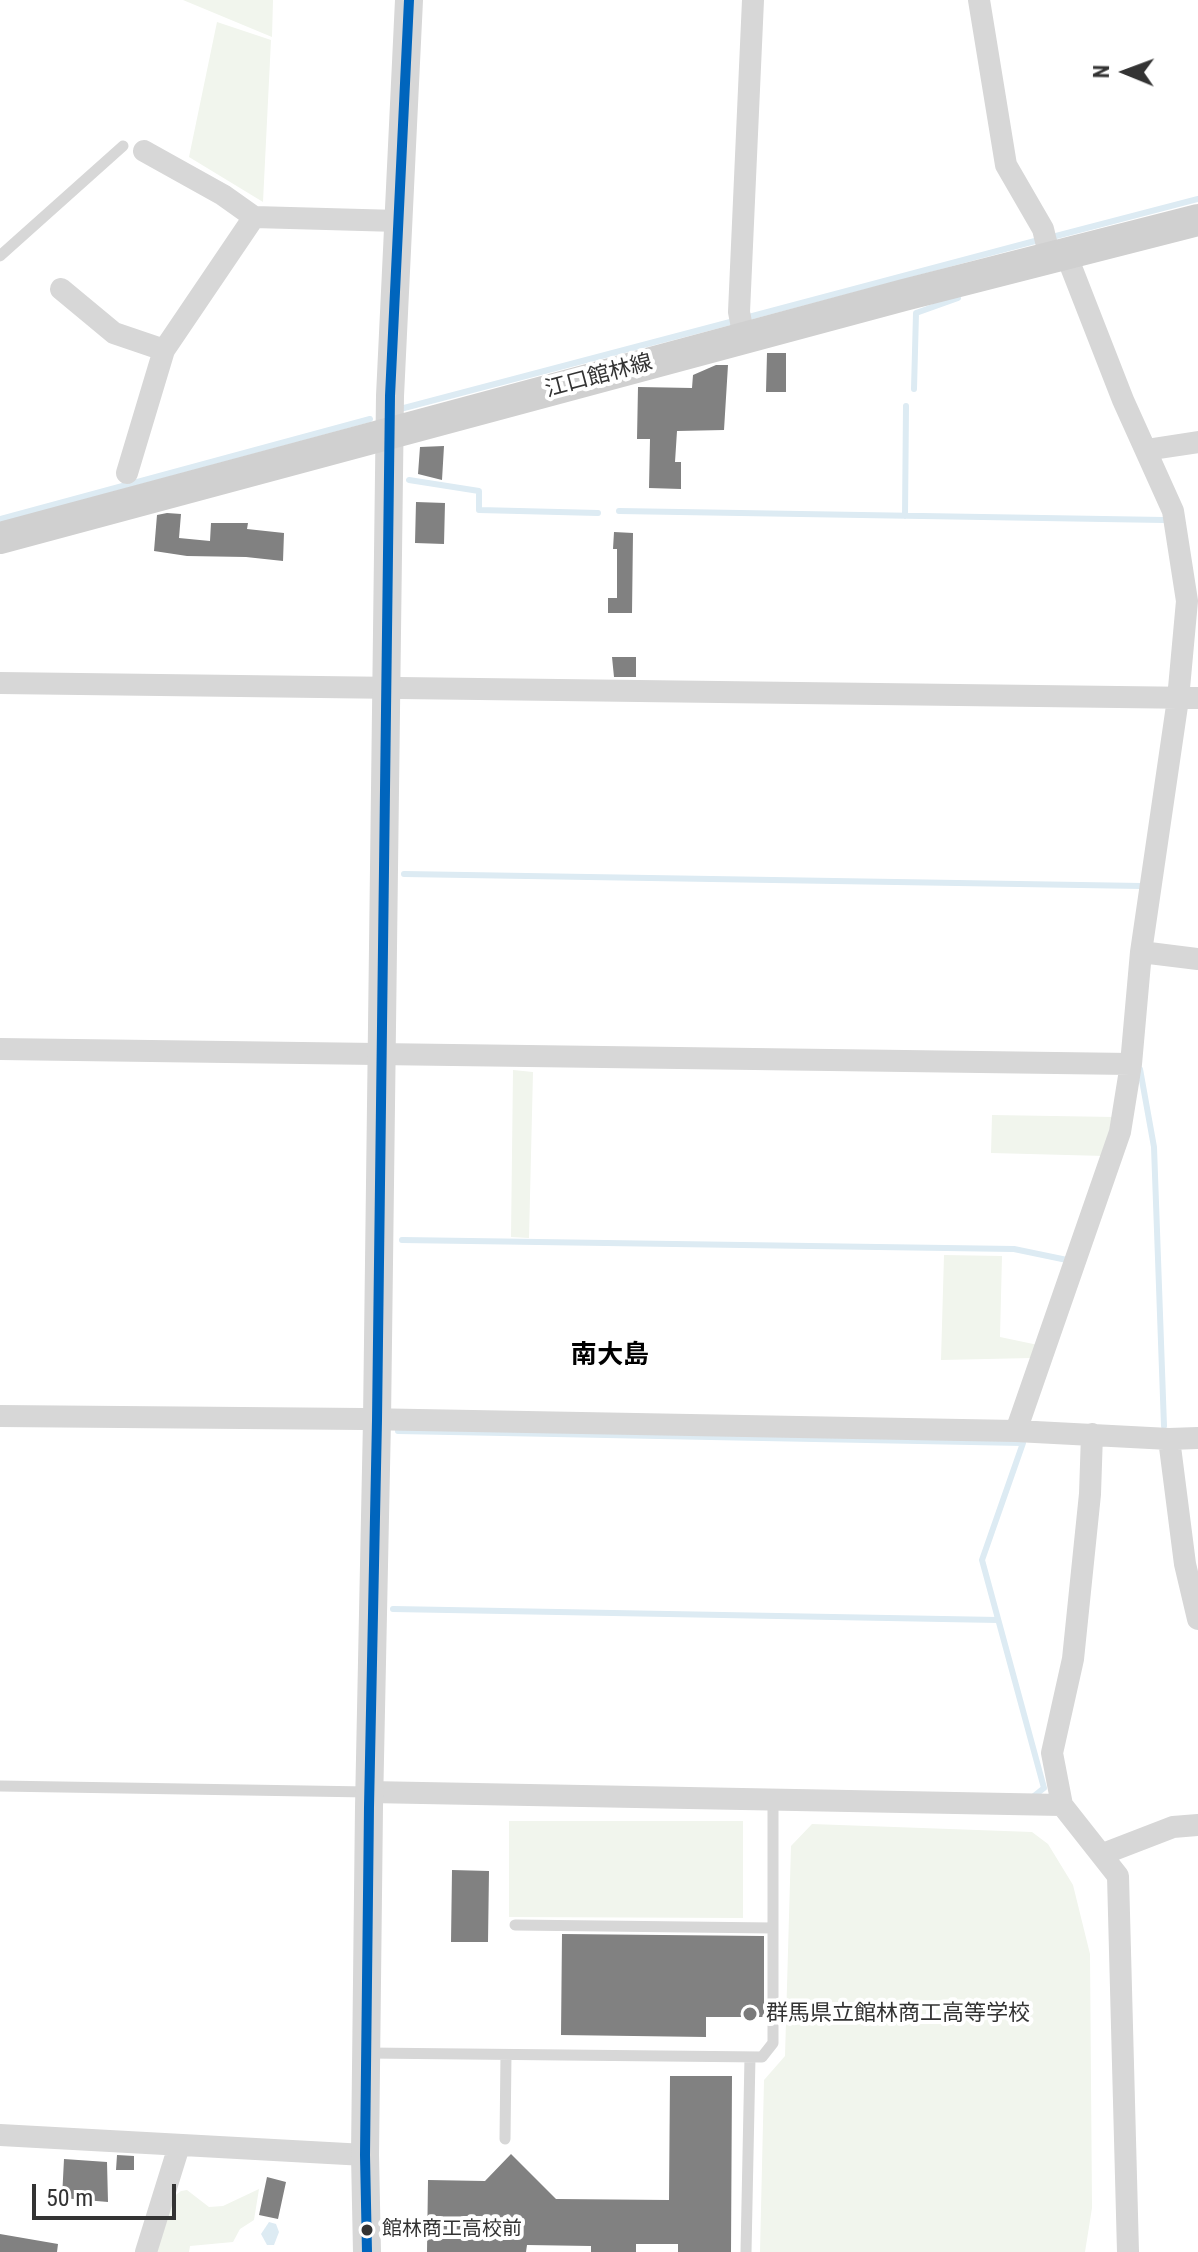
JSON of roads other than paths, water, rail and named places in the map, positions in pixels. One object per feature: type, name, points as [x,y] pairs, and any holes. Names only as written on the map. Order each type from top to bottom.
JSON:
[{"type":"main road","name":"江口館林線","points":[[0,538],[744,338],[1198,220]]},
{"type":"street","points":[[367,2252],[365,2155],[369,1792],[377,1420],[389,435],[409,0]]},
{"type":"street","points":[[744,338],[739,312],[753,0]]},
{"type":"street","points":[[979,0],[1006,165],[1058,256],[1173,511],[1187,601],[1188,698],[1141,952],[1131,1064],[1120,1132],[1016,1431]]},
{"type":"street","points":[[133,148],[223,195],[254,217],[398,221]]},
{"type":"street","points":[[127,473],[164,350],[254,217]]},
{"type":"street","points":[[61,289],[114,333],[164,350]]},
{"type":"street","points":[[1146,450],[1198,442]]},
{"type":"street","points":[[0,683],[1188,698]]},
{"type":"street","points":[[1141,952],[1198,959]]},
{"type":"street","points":[[0,1049],[1131,1064]]},
{"type":"street","points":[[0,1416],[1016,1431],[1169,1439],[1198,1437]]},
{"type":"street","points":[[1092,1434],[1090,1494],[1073,1659],[1052,1753],[1062,1805],[1118,1876],[1128,2252]]},
{"type":"street","points":[[1169,1439],[1185,1564],[1198,1619]]},
{"type":"street","points":[[369,1792],[1062,1805]]},
{"type":"street","points":[[1103,1854],[1173,1827],[1198,1825]]},
{"type":"street","points":[[0,2135],[365,2155]]},
{"type":"street","points":[[146,2252],[179,2146]]},
{"type":"lane","points":[[0,256],[133,148]]},
{"type":"lane","points":[[0,1786],[369,1792]]},
{"type":"lane","points":[[367,2053],[762,2057],[773,2043],[773,1801]]},
{"type":"lane","points":[[515,1925],[773,1928]]},
{"type":"lane","points":[[505,2139],[506,2055]]},
{"type":"lane","points":[[746,2252],[750,2057]]},
{"type":"waterway","points":[[1056,236],[1198,199]]},
{"type":"waterway","points":[[745,318],[1035,241]]},
{"type":"waterway","points":[[914,389],[916,313],[958,298]]},
{"type":"waterway","points":[[404,408],[734,321]]},
{"type":"waterway","points":[[905,516],[906,406]]},
{"type":"waterway","points":[[0,519],[370,419]]},
{"type":"waterway","points":[[409,480],[479,491],[479,510],[598,513]]},
{"type":"waterway","points":[[619,511],[1164,520]]},
{"type":"waterway","points":[[404,874],[1142,886]]},
{"type":"waterway","points":[[1140,1069],[1154,1147],[1164,1426]]},
{"type":"waterway","points":[[402,1240],[1014,1249],[1067,1260]]},
{"type":"waterway","points":[[398,1431],[1023,1443],[982,1560],[1044,1788],[1034,1796]]},
{"type":"waterway","points":[[393,1609],[998,1620]]},
{"type":"place","name":"群馬県立館林商工高等学校","points":[[750,2014]]},
{"type":"place","name":"館林商工高校前","points":[[367,2230]]},
{"type":"district","name":"南大島","points":[[610,1356]]}]
